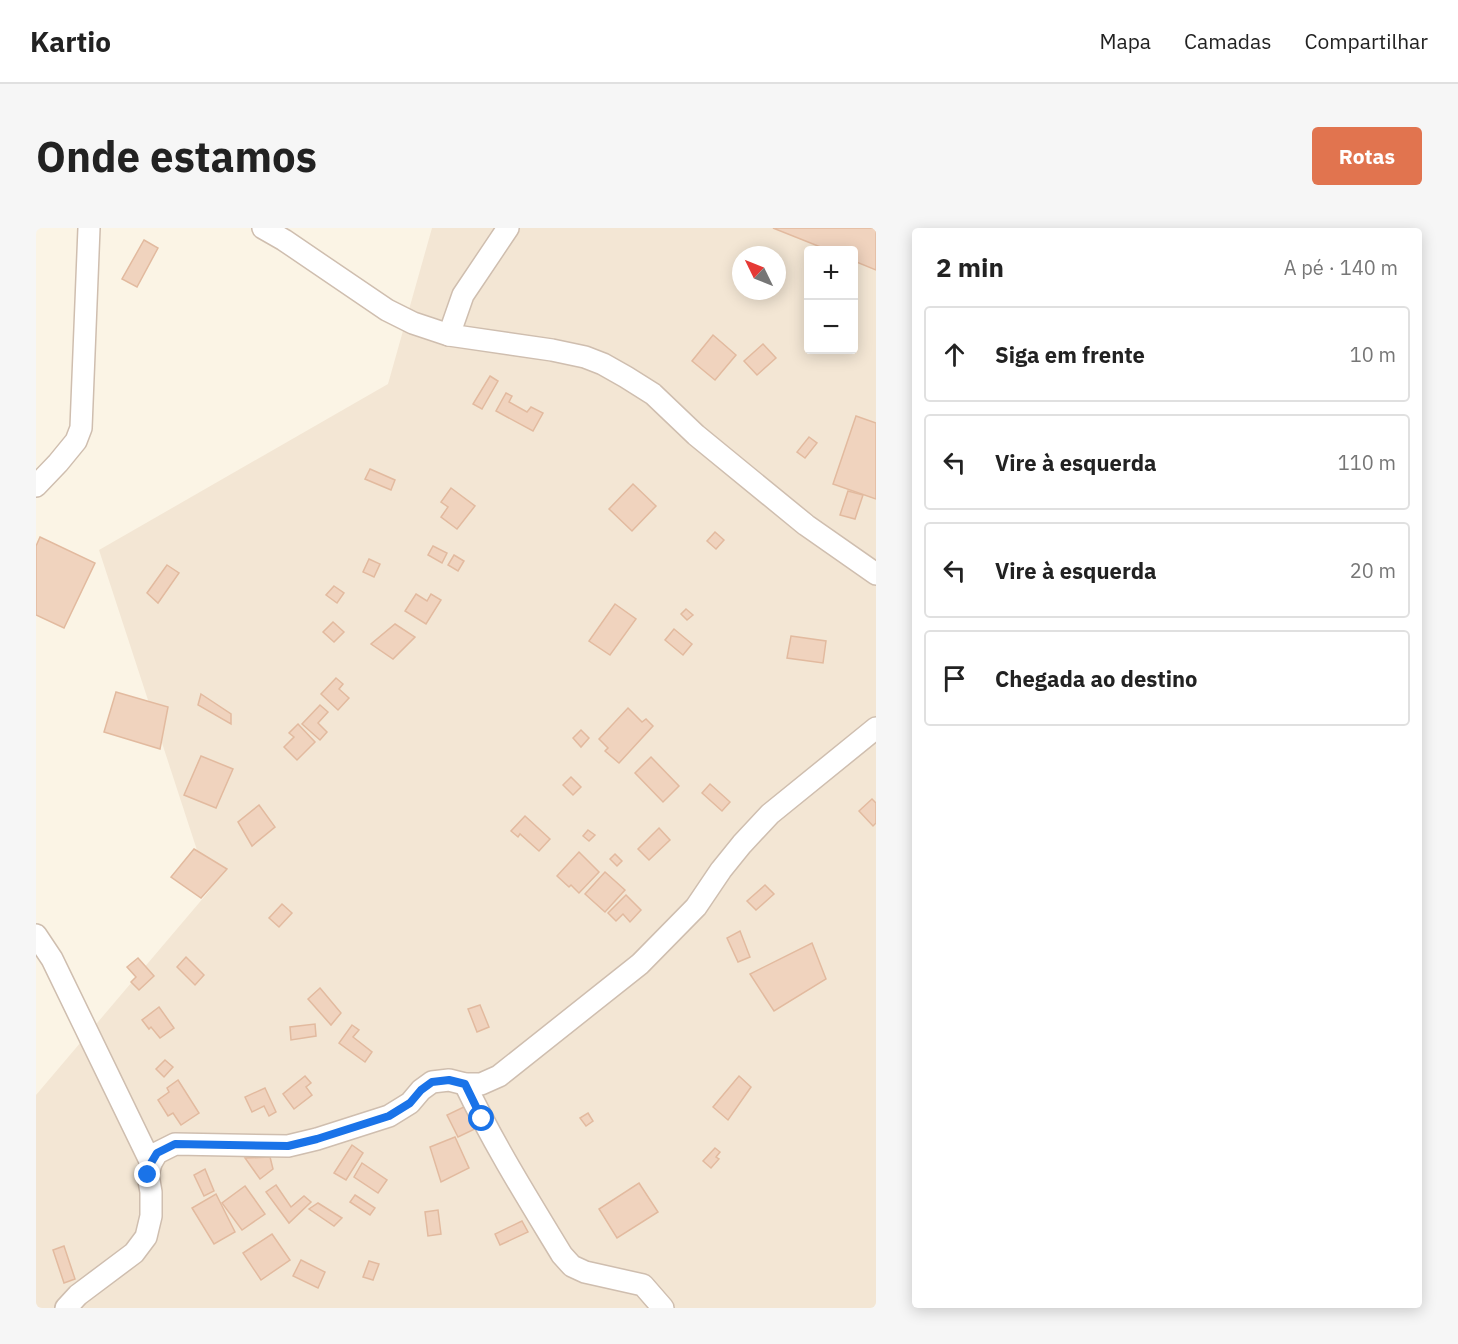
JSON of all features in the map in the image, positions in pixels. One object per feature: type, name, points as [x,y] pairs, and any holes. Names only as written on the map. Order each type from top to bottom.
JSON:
[{"type":"street","points":[[36,486],[76,441],[81,428],[89,228]]},
{"type":"street","points":[[263,228],[387,310],[413,323],[449,335],[552,350],[585,357],[603,364],[652,394],[696,435],[806,525],[876,574]]},
{"type":"street","points":[[449,335],[463,295],[507,228]]},
{"type":"street","points":[[66,1308],[78,1295],[134,1253],[146,1238],[151,1216],[148,1175],[157,1153],[175,1144],[288,1146],[389,1116],[410,1103],[421,1090],[432,1082],[449,1080],[465,1084],[481,1084],[499,1076],[640,963],[696,907],[728,861],[770,814],[876,728]]},
{"type":"street","points":[[36,935],[52,959],[151,1163]]},
{"type":"street","points":[[465,1084],[496,1144],[562,1255],[572,1266],[585,1272],[643,1285],[663,1308]]},
{"type":"shaded area","points":[[432,228],[876,228],[876,1308],[36,1308],[36,1095],[210,890],[99,550],[388,384]]},
{"type":"building","points":[[773,228],[876,228],[876,270],[858,263],[858,246],[818,246]]},
{"type":"building","points":[[144,240],[158,248],[137,287],[122,279]]},
{"type":"building","points":[[713,335],[736,355],[715,380],[692,361]]},
{"type":"building","points":[[763,344],[776,358],[757,375],[744,361]]},
{"type":"building","points":[[490,376],[498,381],[482,409],[473,404]]},
{"type":"building","points":[[506,393],[512,396],[509,402],[527,412],[531,407],[543,413],[533,431],[496,411]]},
{"type":"building","points":[[856,416],[876,423],[876,499],[833,484]]},
{"type":"building","points":[[809,437],[817,443],[805,458],[797,452]]},
{"type":"building","points":[[370,469],[395,480],[391,490],[365,479]]},
{"type":"building","points":[[633,484],[656,506],[632,531],[609,509]]},
{"type":"building","points":[[451,488],[475,506],[457,529],[441,517],[448,507],[441,502]]},
{"type":"building","points":[[848,491],[863,495],[855,519],[840,515]]},
{"type":"building","points":[[715,532],[724,540],[716,549],[707,541]]},
{"type":"building","points":[[40,537],[95,563],[64,628],[36,615],[36,546]]},
{"type":"building","points":[[433,546],[447,553],[442,563],[428,555]]},
{"type":"building","points":[[454,555],[464,561],[458,571],[448,565]]},
{"type":"building","points":[[369,559],[380,564],[374,577],[363,572]]},
{"type":"building","points":[[167,565],[179,573],[158,603],[147,593]]},
{"type":"building","points":[[334,586],[344,593],[337,603],[326,595]]},
{"type":"building","points":[[416,594],[427,601],[431,594],[441,600],[426,624],[405,611]]},
{"type":"building","points":[[615,604],[636,619],[610,655],[589,641]]},
{"type":"building","points":[[686,609],[693,615],[687,620],[681,614]]},
{"type":"building","points":[[333,622],[344,632],[334,642],[323,632]]},
{"type":"building","points":[[395,624],[415,637],[393,659],[371,644]]},
{"type":"building","points":[[674,629],[692,644],[683,655],[665,640]]},
{"type":"building","points":[[791,636],[826,641],[823,663],[787,658]]},
{"type":"building","points":[[336,678],[343,684],[339,689],[349,698],[338,710],[321,694]]},
{"type":"building","points":[[116,692],[168,707],[160,749],[104,732]]},
{"type":"building","points":[[201,694],[231,714],[231,724],[198,705]]},
{"type":"building","points":[[320,705],[328,712],[318,723],[327,732],[320,740],[302,724]]},
{"type":"building","points":[[628,708],[642,722],[646,719],[653,726],[619,763],[605,751],[608,748],[599,739]]},
{"type":"building","points":[[298,724],[315,742],[297,760],[284,747],[294,737],[289,733]]},
{"type":"building","points":[[581,730],[589,738],[581,747],[573,738]]},
{"type":"building","points":[[201,756],[233,769],[216,808],[184,795]]},
{"type":"building","points":[[651,757],[679,786],[663,802],[635,773]]},
{"type":"building","points":[[571,777],[581,787],[573,795],[563,785]]},
{"type":"building","points":[[710,784],[730,802],[722,811],[702,793]]},
{"type":"building","points":[[872,799],[876,803],[876,823],[873,826],[859,811]]},
{"type":"building","points":[[259,805],[275,827],[252,846],[238,822]]},
{"type":"building","points":[[525,816],[550,839],[539,851],[520,834],[518,837],[511,831]]},
{"type":"building","points":[[659,828],[670,840],[649,860],[638,849]]},
{"type":"building","points":[[588,830],[595,835],[589,841],[583,836]]},
{"type":"building","points":[[194,849],[227,869],[201,898],[171,877]]},
{"type":"building","points":[[579,852],[599,872],[579,893],[557,876]]},
{"type":"building","points":[[615,854],[622,861],[617,866],[610,859]]},
{"type":"building","points":[[605,872],[625,890],[605,912],[585,894]]},
{"type":"building","points":[[765,885],[774,894],[756,910],[747,901]]},
{"type":"building","points":[[626,895],[641,910],[630,922],[623,914],[616,921],[608,913]]},
{"type":"building","points":[[282,904],[292,913],[279,927],[269,918]]},
{"type":"building","points":[[740,931],[750,957],[738,962],[727,938]]},
{"type":"building","points":[[812,943],[826,979],[774,1011],[750,974]]},
{"type":"building","points":[[186,957],[204,975],[195,985],[177,967]]},
{"type":"building","points":[[138,958],[154,976],[139,990],[131,982],[136,977],[127,967]]},
{"type":"building","points":[[320,988],[341,1013],[331,1025],[308,999]]},
{"type":"building","points":[[480,1005],[489,1027],[477,1032],[468,1009]]},
{"type":"building","points":[[159,1007],[174,1028],[160,1038],[142,1020]]},
{"type":"building","points":[[315,1024],[316,1036],[291,1040],[290,1027]]},
{"type":"building","points":[[352,1025],[359,1030],[353,1037],[372,1052],[365,1062],[339,1043]]},
{"type":"building","points":[[165,1060],[173,1067],[164,1077],[156,1069]]},
{"type":"building","points":[[305,1076],[311,1083],[306,1087],[312,1095],[294,1109],[283,1094]]},
{"type":"building","points":[[739,1076],[751,1087],[728,1120],[713,1107]]},
{"type":"building","points":[[178,1080],[199,1113],[181,1125],[173,1113],[168,1116],[158,1100],[169,1092],[167,1088]]},
{"type":"building","points":[[265,1088],[276,1112],[269,1116],[264,1106],[252,1112],[245,1097]]},
{"type":"building","points":[[468,1105],[479,1127],[458,1137],[447,1115]]},
{"type":"building","points":[[588,1113],[593,1121],[586,1126],[580,1118]]},
{"type":"building","points":[[455,1137],[469,1168],[441,1182],[430,1147]]},
{"type":"building","points":[[352,1145],[363,1153],[346,1180],[334,1173]]},
{"type":"building","points":[[715,1148],[720,1152],[716,1157],[719,1159],[711,1168],[703,1161]]},
{"type":"building","points":[[270,1157],[273,1169],[260,1179],[245,1158]]},
{"type":"building","points":[[362,1163],[387,1180],[378,1193],[354,1177]]},
{"type":"building","points":[[205,1169],[214,1191],[204,1196],[194,1175]]},
{"type":"building","points":[[639,1183],[658,1212],[617,1238],[599,1209]]},
{"type":"building","points":[[276,1185],[291,1207],[304,1196],[311,1202],[289,1223],[266,1192]]},
{"type":"building","points":[[245,1186],[265,1214],[242,1230],[222,1203]]},
{"type":"building","points":[[216,1194],[235,1232],[214,1244],[192,1208]]},
{"type":"building","points":[[355,1195],[375,1208],[370,1215],[350,1202]]},
{"type":"building","points":[[318,1203],[342,1218],[334,1226],[309,1209]]},
{"type":"building","points":[[438,1210],[441,1234],[428,1236],[425,1212]]},
{"type":"building","points":[[522,1221],[528,1232],[500,1245],[495,1234]]},
{"type":"building","points":[[272,1234],[290,1260],[261,1280],[243,1253]]},
{"type":"building","points":[[64,1246],[75,1279],[64,1283],[53,1250]]},
{"type":"building","points":[[301,1260],[325,1272],[318,1288],[293,1276]]},
{"type":"building","points":[[369,1261],[379,1264],[373,1280],[363,1277]]},
{"type":"route","points":[[148,1175],[157,1153],[175,1144],[288,1146],[389,1116],[410,1103],[421,1090],[432,1082],[449,1080],[465,1084],[482,1119]]}]
